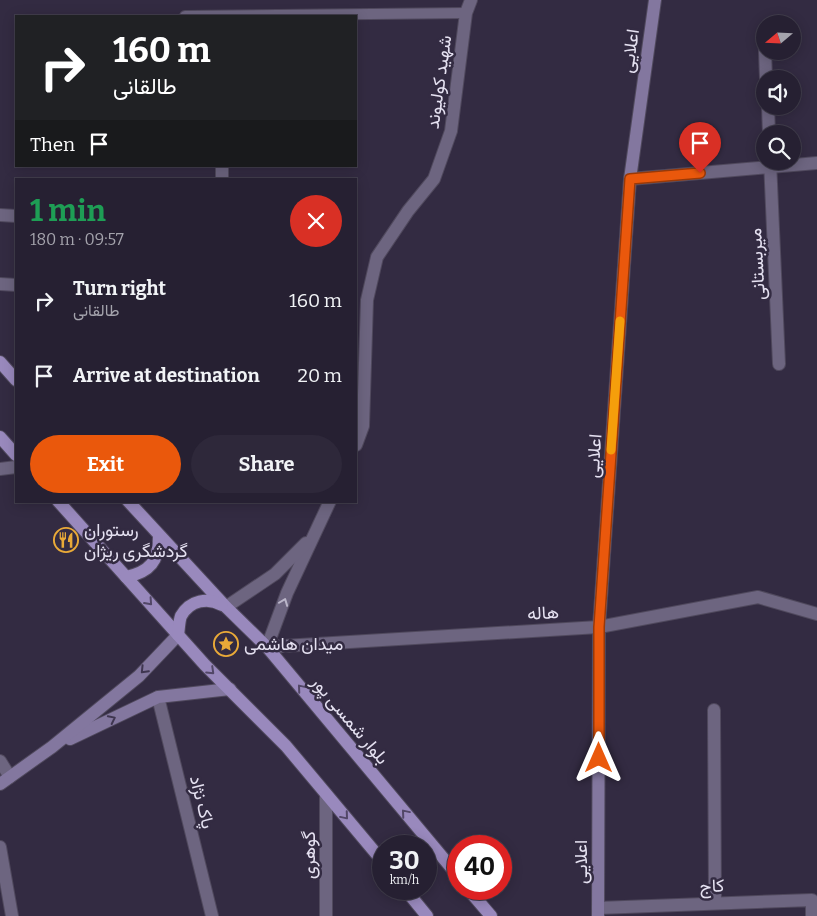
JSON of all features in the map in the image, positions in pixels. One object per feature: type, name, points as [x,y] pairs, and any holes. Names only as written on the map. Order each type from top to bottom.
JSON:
[{"type":"main road","points":[[0,362],[15,379]]},
{"type":"main road","points":[[0,437],[15,454]]},
{"type":"main road","points":[[60,503],[205,665],[286,746],[372,849]]},
{"type":"main road","name":"بلوار شمسی پور","points":[[130,503],[226,607],[267,647],[447,863]]},
{"type":"main road","points":[[126,577],[138,574],[148,568],[156,559],[160,536]]},
{"type":"main road","points":[[178,635],[180,617],[188,608],[199,601],[213,600],[226,607]]},
{"type":"main road","points":[[414,900],[428,916]]},
{"type":"main road","points":[[477,900],[491,916]]},
{"type":"street","name":"شهید کولیوند","points":[[357,443],[363,426],[361,300],[376,257],[408,211],[434,179],[451,131],[466,12],[471,0]]},
{"type":"street","name":"اعلایی","points":[[598,912],[599,627],[630,179],[654,0]]},
{"type":"street","points":[[801,163],[817,162]]},
{"type":"street","points":[[630,179],[756,166]]},
{"type":"street","name":"میربستانی","points":[[770,170],[779,364]]},
{"type":"street","points":[[0,215],[15,216]]},
{"type":"street","points":[[0,284],[15,285]]},
{"type":"street","points":[[0,469],[15,467]]},
{"type":"street","points":[[267,647],[287,593],[329,503]]},
{"type":"street","points":[[226,607],[276,574],[313,536]]},
{"type":"street","name":"هاله","points":[[267,647],[599,627],[758,597],[817,614]]},
{"type":"street","points":[[0,761],[5,780],[52,748],[139,676],[178,635]]},
{"type":"street","points":[[52,748],[158,697],[230,689]]},
{"type":"street","name":"پاک نژاد","points":[[158,697],[212,916]]},
{"type":"street","points":[[714,710],[715,903]]},
{"type":"street","name":"گوهری","points":[[326,794],[326,916]]},
{"type":"street","points":[[0,847],[12,916]]},
{"type":"street","name":"کاج","points":[[598,912],[715,903],[812,900],[812,916]]},
{"type":"lane","points":[[255,15],[466,12]]},
{"type":"slow traffic","points":[[611,450],[620,321]]},
{"type":"place","name":"رستوران گردشگری ریژان","points":[[66,540]]},
{"type":"place","name":"میدان هاشمی","points":[[226,644]]},
{"type":"route","points":[[599,758],[599,627],[630,179],[700,173]]}]
